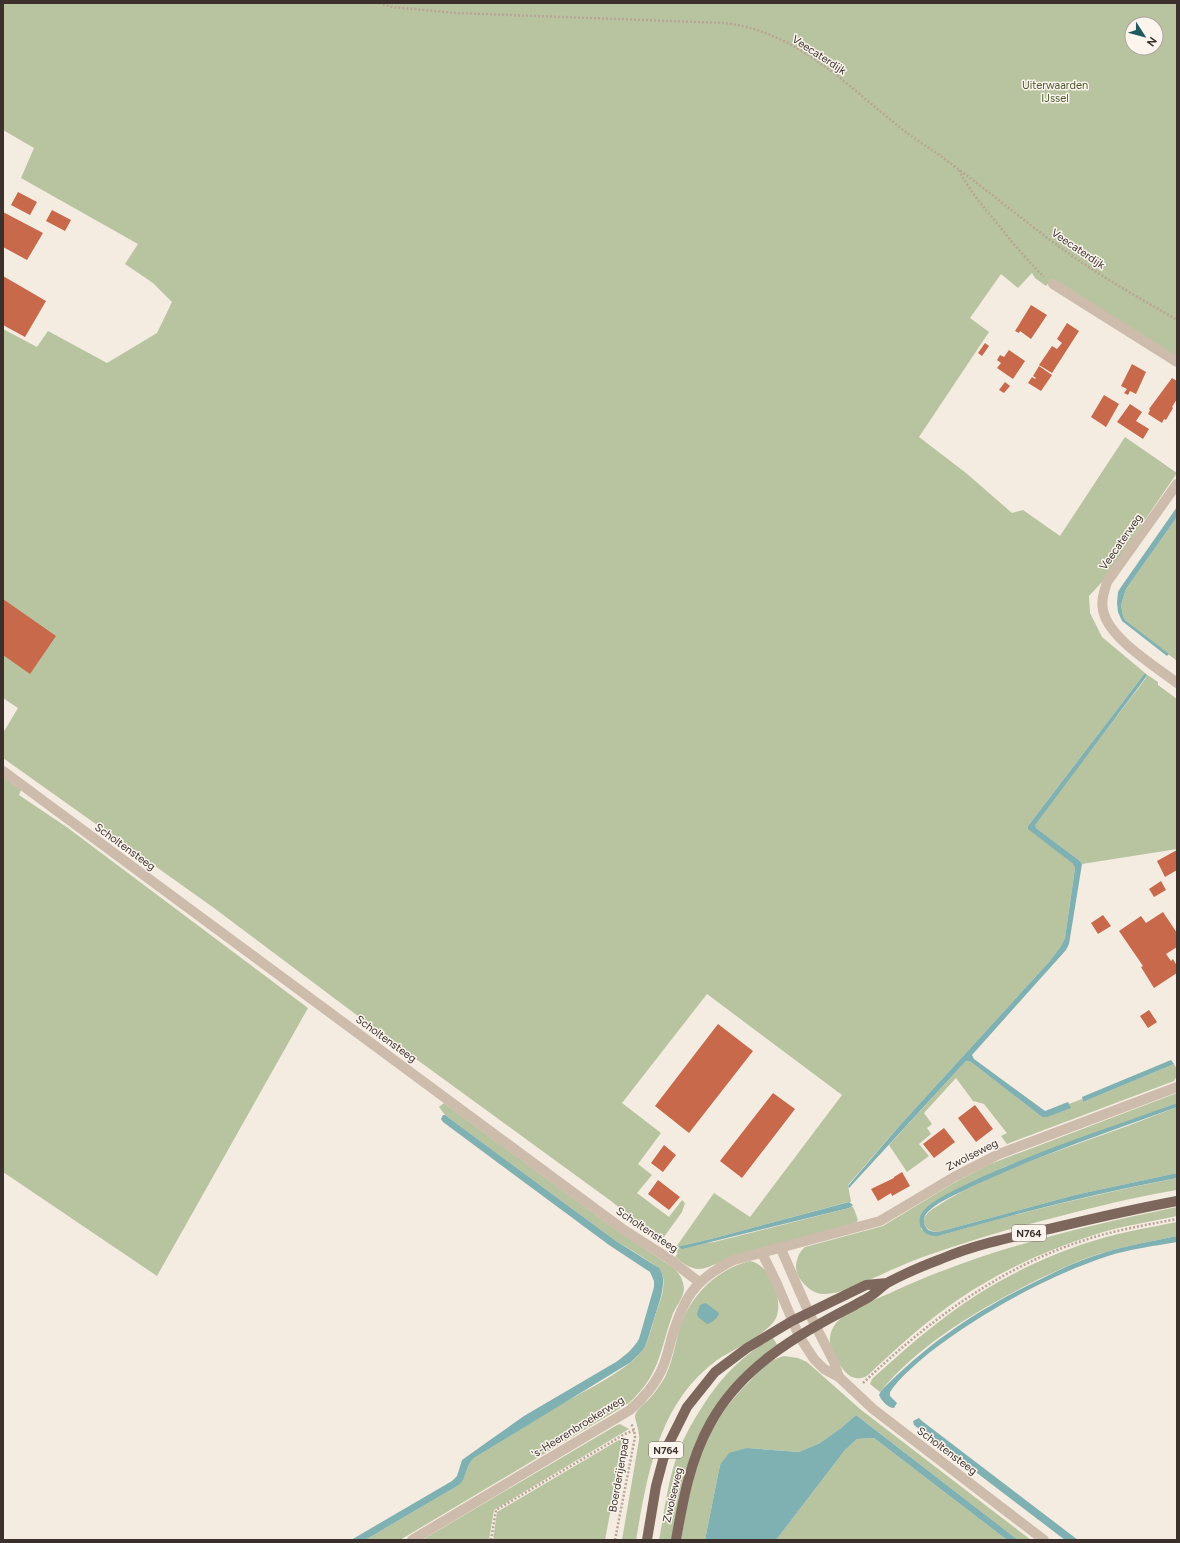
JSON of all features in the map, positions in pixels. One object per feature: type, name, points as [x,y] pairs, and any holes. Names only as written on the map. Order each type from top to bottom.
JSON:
[{"type":"main road","name":"Zwolseweg","points":[[676,1540],[690,1471],[701,1441],[719,1409],[740,1382],[762,1362],[799,1336],[869,1298],[888,1283],[942,1258],[993,1241],[1177,1200]]},
{"type":"main road","name":"Zwolseweg","points":[[647,1540],[663,1460],[678,1423],[687,1407],[719,1369],[746,1348],[792,1321],[866,1285],[888,1283]]},
{"type":"street","points":[[1053,284],[1177,362]]},
{"type":"street","name":"Veecaterweg","points":[[1177,484],[1107,582],[1103,597],[1105,618],[1111,629],[1123,641],[1177,683]]},
{"type":"street","name":"Scholtensteeg","points":[[3,771],[624,1230],[668,1258],[699,1282]]},
{"type":"street","name":"Zwolseweg","points":[[781,1249],[880,1221],[954,1177],[999,1154],[1177,1087]]},
{"type":"street","points":[[699,1282],[734,1260],[781,1249]]},
{"type":"street","name":"Scholtensteeg","points":[[781,1249],[809,1313],[834,1362],[839,1377]]},
{"type":"street","name":"Scholtensteeg","points":[[762,1253],[799,1336],[814,1359],[824,1369],[839,1377],[873,1409],[1044,1540]]},
{"type":"street","name":"'s-Heerenbroekerweg","points":[[412,1540],[626,1414],[647,1394],[660,1374],[677,1322],[689,1296],[699,1282]]},
{"type":"path","name":"Veecaterdijk","points":[[378,3],[392,7],[456,13],[743,25],[760,31],[791,45],[821,64],[851,86],[907,133],[959,170],[1056,244],[1114,283],[1177,320]]},
{"type":"path","points":[[959,170],[964,181],[1032,266],[1053,284]]},
{"type":"path","points":[[854,1392],[930,1323],[1008,1274],[1050,1253],[1085,1240],[1114,1232],[1177,1219]]},
{"type":"path","name":"Boerderijenpad","points":[[615,1540],[635,1437],[634,1430],[626,1414]]},
{"type":"path","points":[[491,1540],[496,1510],[634,1430]]},
{"type":"green space","name":"Uiterwaarden IJssel","points":[[3,3],[1177,3],[1177,357],[1052,279],[1046,286],[1035,278],[1032,273],[1018,288],[1001,274],[970,318],[989,332],[919,437],[966,473],[1012,513],[1023,510],[1060,536],[1125,437],[1177,473],[1103,581],[1089,596],[1090,613],[1102,637],[1145,673],[1028,826],[1072,863],[1075,868],[1065,938],[1049,962],[901,1124],[848,1185],[851,1202],[681,1246],[714,1242],[852,1206],[858,1220],[855,1224],[702,1269],[693,1268],[675,1257],[678,1253],[674,1250],[714,1193],[750,1217],[842,1095],[707,994],[622,1103],[661,1133],[638,1164],[652,1175],[637,1193],[669,1217],[682,1200],[685,1203],[682,1212],[661,1241],[611,1201],[390,1040],[214,908],[3,758],[3,733],[18,708],[3,698],[3,329],[37,347],[48,331],[107,363],[157,333],[172,302],[153,283],[125,264],[138,244],[21,178],[34,148],[3,130]]},
{"type":"green space","points":[[1177,517],[1177,661],[1125,620],[1121,605],[1126,589]]},
{"type":"green space","points":[[1146,674],[1158,682],[1158,685],[1177,699],[1177,849],[1082,864],[1036,828],[1034,826],[1035,823],[1146,678]]},
{"type":"green space","points":[[3,777],[21,790],[19,795],[68,828],[308,1008],[157,1276],[3,1172]]},
{"type":"green space","points":[[966,1061],[971,1062],[1042,1117],[1046,1117],[1070,1108],[1069,1104],[1082,1099],[1083,1102],[1174,1064],[1177,1072],[1174,1081],[1007,1144],[1001,1136],[1007,1133],[984,1104],[973,1101],[956,1078],[924,1113],[932,1124],[927,1128],[931,1134],[919,1144],[929,1156],[907,1172],[889,1145]]},
{"type":"green space","points":[[1177,1093],[1177,1103],[1004,1167],[949,1194],[926,1209],[921,1229],[929,1235],[938,1236],[1057,1204],[1177,1178],[1177,1190],[1099,1206],[991,1235],[943,1250],[905,1264],[850,1288],[831,1293],[818,1293],[809,1288],[801,1280],[796,1271],[797,1260],[805,1247],[883,1226],[952,1184],[990,1164]]},
{"type":"green space","points":[[444,1103],[612,1227],[672,1267],[679,1273],[682,1279],[684,1292],[672,1316],[661,1353],[653,1373],[647,1383],[629,1403],[400,1540],[365,1540],[459,1485],[462,1482],[469,1464],[474,1458],[555,1408],[607,1379],[635,1359],[647,1342],[663,1291],[663,1276],[659,1268],[616,1241],[445,1115],[439,1107]]},
{"type":"green space","points":[[1177,1107],[1177,1173],[1075,1195],[938,1232],[929,1230],[925,1226],[925,1217],[931,1210],[952,1197],[987,1179],[1041,1157]]},
{"type":"green space","points":[[1177,1207],[1177,1216],[1114,1229],[1073,1242],[1033,1258],[993,1278],[974,1289],[938,1314],[867,1376],[861,1378],[852,1377],[841,1367],[832,1350],[830,1340],[832,1330],[835,1324],[850,1311],[923,1279],[958,1265],[1030,1242],[1103,1223]]},
{"type":"green space","points":[[1177,1222],[1177,1236],[1097,1254],[1056,1271],[1017,1290],[974,1314],[933,1342],[914,1357],[880,1392],[870,1384],[872,1379],[936,1324],[974,1296],[1015,1273],[1058,1253],[1103,1238]]},
{"type":"green space","points":[[750,1261],[764,1269],[774,1284],[778,1302],[776,1318],[772,1324],[758,1336],[717,1360],[697,1378],[681,1397],[669,1418],[651,1465],[636,1540],[622,1540],[639,1440],[639,1433],[635,1418],[636,1413],[639,1408],[653,1395],[665,1377],[679,1330],[690,1306],[697,1296],[715,1278],[737,1265]]},
{"type":"green space","points":[[773,1338],[778,1346],[710,1417],[673,1540],[659,1540],[672,1471],[679,1450],[690,1426],[704,1403],[729,1371],[749,1353]]},
{"type":"green space","points":[[784,1356],[798,1358],[807,1362],[860,1409],[1031,1540],[1018,1540],[856,1415],[820,1443],[799,1452],[747,1448],[720,1465],[705,1540],[681,1540],[694,1474],[709,1435],[733,1399],[761,1369],[769,1363]]},
{"type":"green space","points":[[620,1424],[629,1429],[494,1510],[489,1540],[422,1540],[617,1425]]},
{"type":"green space","points":[[626,1437],[605,1540],[493,1540],[497,1512]]},
{"type":"green space","points":[[874,1438],[1007,1540],[776,1540],[845,1450],[857,1439]]},
{"type":"water","points":[[1177,507],[1177,517],[1126,589],[1121,605],[1125,620],[1169,654],[1167,656],[1122,621],[1118,612],[1117,603],[1118,592],[1121,587]]},
{"type":"water","points":[[1145,673],[1146,677],[1035,825],[1036,828],[1082,864],[1069,944],[1066,950],[972,1055],[974,1059],[1045,1111],[1068,1102],[1071,1108],[1047,1117],[1042,1117],[971,1062],[966,1061],[849,1188],[848,1186],[901,1124],[1049,962],[1061,946],[1065,938],[1075,868],[1072,863],[1028,829],[1028,826]]},
{"type":"water","points":[[1171,1060],[1174,1064],[1083,1102],[1082,1097]]},
{"type":"water","points":[[1177,1103],[1177,1107],[1049,1154],[973,1186],[948,1198],[930,1210],[924,1217],[924,1223],[929,1230],[938,1232],[1075,1195],[1177,1173],[1177,1178],[1057,1204],[938,1236],[931,1236],[927,1234],[921,1227],[920,1216],[925,1209],[942,1197],[965,1185],[1043,1151]]},
{"type":"water","points":[[443,1115],[616,1241],[659,1268],[663,1279],[662,1293],[645,1346],[631,1362],[474,1458],[459,1485],[365,1540],[351,1540],[452,1481],[457,1476],[462,1460],[524,1416],[616,1362],[626,1354],[639,1339],[654,1287],[654,1281],[650,1272],[609,1245],[443,1122],[441,1119]]},
{"type":"water","points":[[849,1202],[853,1205],[849,1208],[682,1249],[679,1247],[711,1239]]},
{"type":"water","points":[[1177,1236],[1177,1242],[1125,1251],[1085,1264],[1014,1297],[969,1324],[929,1353],[908,1371],[890,1392],[890,1396],[897,1403],[894,1408],[887,1405],[880,1397],[879,1395],[881,1391],[899,1373],[936,1342],[974,1315],[1016,1291],[1063,1268],[1097,1255],[1123,1247]]},
{"type":"water","points":[[706,1303],[719,1313],[711,1323],[707,1324],[698,1317],[697,1314],[700,1305]]},
{"type":"water","points":[[856,1415],[1018,1540],[1007,1540],[874,1438],[857,1439],[845,1450],[776,1540],[705,1540],[720,1465],[729,1453],[747,1448],[799,1452],[820,1443]]},
{"type":"water","points":[[919,1418],[1078,1540],[1065,1540],[914,1425],[913,1421]]},
{"type":"building","points":[[18,192],[37,202],[30,215],[11,205]]},
{"type":"building","points":[[52,210],[71,220],[65,231],[46,221]]},
{"type":"building","points":[[3,212],[43,233],[27,260],[3,247]]},
{"type":"building","points":[[3,276],[46,301],[25,337],[3,325]]},
{"type":"building","points":[[1031,305],[1047,315],[1031,339],[1020,331],[1019,333],[1015,331]]},
{"type":"building","points":[[1067,323],[1079,331],[1052,373],[1039,365],[1052,346],[1057,349],[1062,343],[1057,339]]},
{"type":"building","points":[[985,343],[989,346],[982,356],[978,353]]},
{"type":"building","points":[[1009,350],[1025,361],[1013,379],[997,368],[1001,363],[997,360],[1000,355],[1004,357]]},
{"type":"building","points":[[1132,364],[1146,372],[1136,394],[1130,391],[1128,395],[1124,393],[1127,389],[1121,386]]},
{"type":"building","points":[[1039,366],[1052,375],[1041,391],[1028,383],[1032,377],[1035,379],[1036,378],[1033,376]]},
{"type":"building","points":[[1172,378],[1177,381],[1177,399],[1166,420],[1164,419],[1162,423],[1148,414],[1149,409]]},
{"type":"building","points":[[1005,382],[1010,386],[1004,393],[999,390]]},
{"type":"building","points":[[1104,395],[1119,404],[1106,427],[1091,417]]},
{"type":"building","points":[[1130,404],[1142,412],[1136,421],[1149,429],[1143,439],[1117,422]]},
{"type":"building","points":[[3,599],[56,636],[30,674],[3,655]]},
{"type":"building","points":[[1177,850],[1177,870],[1165,877],[1157,861]]},
{"type":"building","points":[[1161,881],[1166,890],[1154,897],[1149,889]]},
{"type":"building","points":[[1163,912],[1177,933],[1177,947],[1166,954],[1171,961],[1173,959],[1177,966],[1177,973],[1154,988],[1141,967],[1143,966],[1119,931],[1141,916],[1146,923]]},
{"type":"building","points":[[1103,915],[1111,926],[1098,934],[1091,923]]},
{"type":"building","points":[[1149,1010],[1157,1022],[1148,1028],[1140,1016]]},
{"type":"building","points":[[718,1024],[753,1051],[689,1133],[655,1106]]},
{"type":"building","points":[[773,1093],[795,1109],[742,1178],[720,1161]]},
{"type":"building","points":[[975,1105],[993,1129],[976,1142],[958,1118]]},
{"type":"building","points":[[944,1128],[955,1142],[934,1158],[923,1144]]},
{"type":"building","points":[[664,1145],[676,1155],[663,1172],[651,1163]]},
{"type":"building","points":[[902,1172],[910,1186],[892,1196],[891,1193],[878,1201],[871,1189],[894,1178]]},
{"type":"building","points":[[658,1180],[680,1197],[669,1210],[648,1194]]}]
